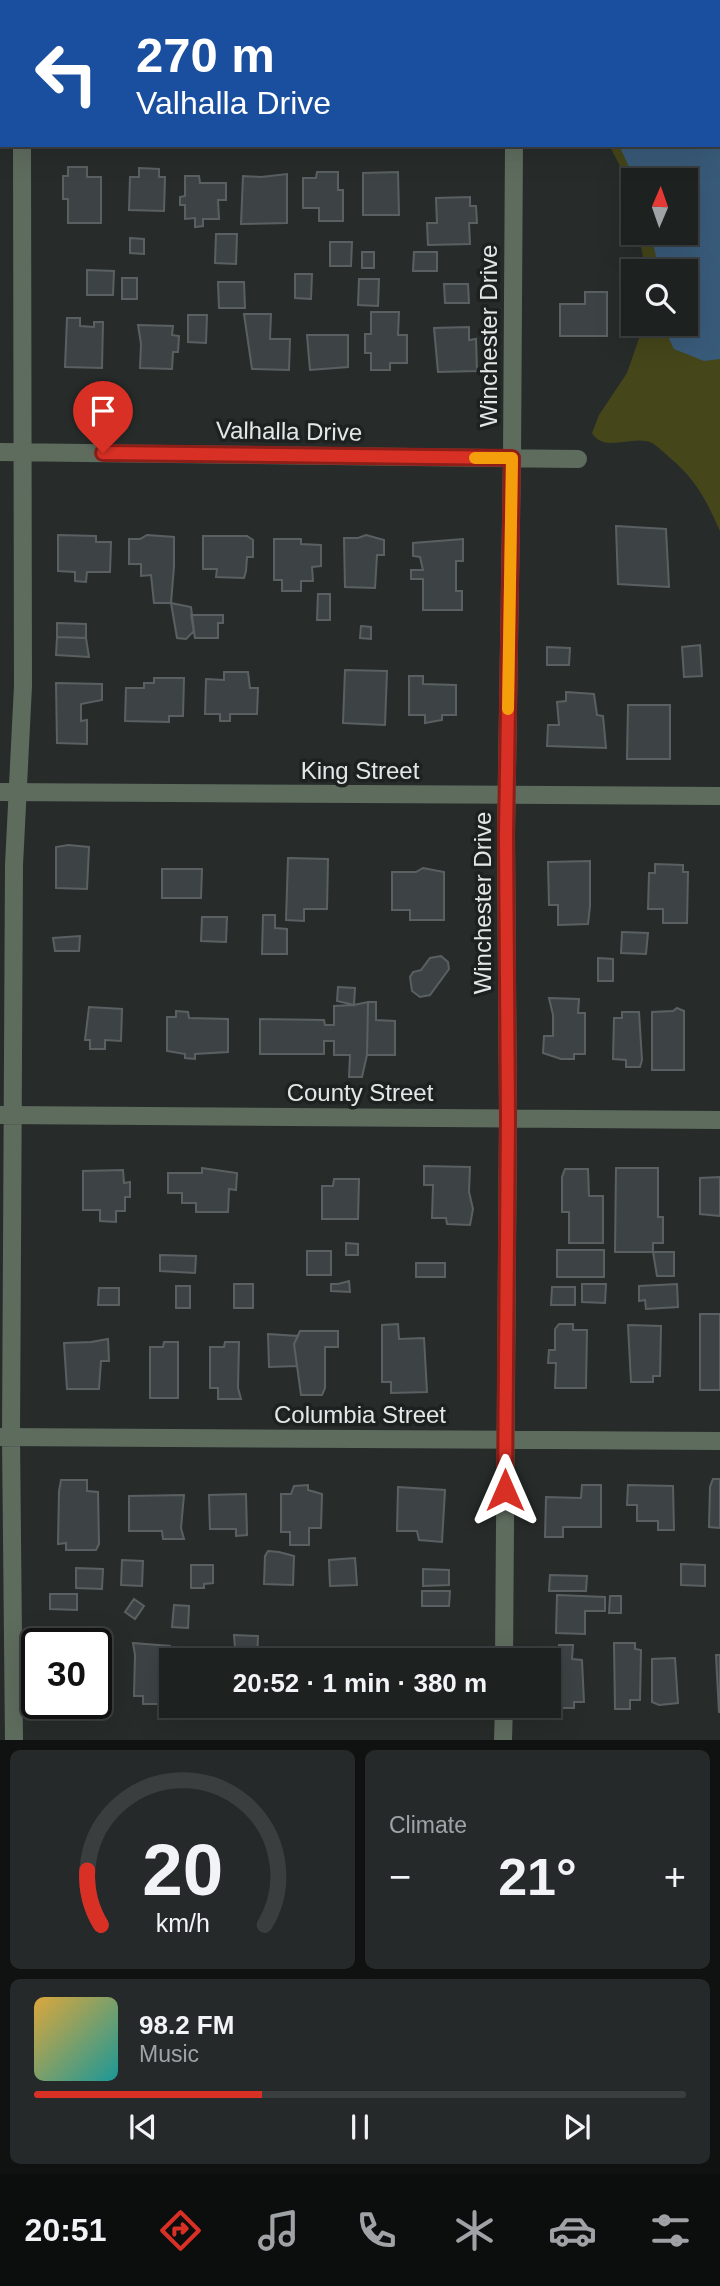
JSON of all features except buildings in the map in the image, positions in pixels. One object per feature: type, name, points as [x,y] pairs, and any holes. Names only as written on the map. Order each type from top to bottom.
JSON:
[{"type":"street","points":[[14,1740],[6,1437],[7,1115],[14,865],[9,792],[23,686],[22,147]]},
{"type":"street","name":"Winchester Drive","points":[[504,1648],[508,1118],[507,795],[513,147]]},
{"type":"street","name":"Valhalla Drive","points":[[0,452],[578,459]]},
{"type":"street","name":"King Street","points":[[9,792],[720,796]]},
{"type":"street","name":"County Street","points":[[7,1115],[720,1119]]},
{"type":"street","name":"Columbia Street","points":[[6,1437],[720,1441]]},
{"type":"street","points":[[503,1718],[503,1740]]},
{"type":"shaded area","points":[[610,147],[720,147],[720,531],[693,482],[656,446],[644,441],[604,442],[592,433],[599,415],[627,373],[640,336],[698,336],[698,259],[643,259],[641,245],[698,245],[698,168],[621,168]]},
{"type":"water","points":[[620,147],[720,147],[720,359],[704,361],[674,349],[668,336],[698,336],[698,259],[656,259],[654,245],[698,245],[698,168],[630,168]]},
{"type":"slow traffic","points":[[475,458],[512,458],[508,709]]},
{"type":"route","points":[[103,453],[512,458],[506,834],[508,1118],[505,1490]]}]
